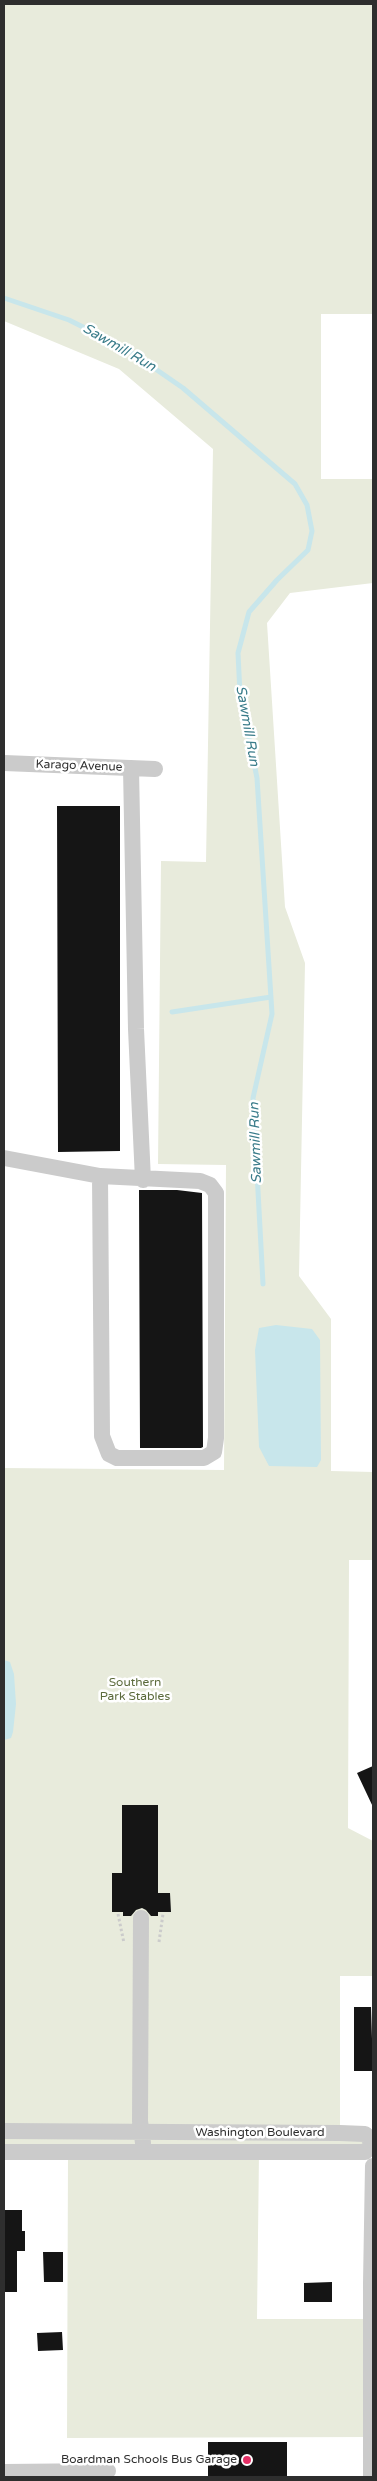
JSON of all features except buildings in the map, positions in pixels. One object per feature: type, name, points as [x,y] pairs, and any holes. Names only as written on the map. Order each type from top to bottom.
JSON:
[{"type":"street","name":"Karago Avenue","points":[[4,763],[155,769]]},
{"type":"street","points":[[131,768],[136,1029],[144,1180]]},
{"type":"street","points":[[4,1158],[100,1176],[144,1180],[200,1181],[210,1185],[216,1194],[216,1438],[214,1452],[204,1458],[117,1458],[109,1454],[102,1436],[100,1176]]},
{"type":"street","points":[[141,1918],[140,2120],[143,2132],[144,2153]]},
{"type":"street","name":"Washington Boulevard","points":[[4,2131],[365,2134],[373,2143],[365,2152],[4,2152]]},
{"type":"street","points":[[371,2477],[370,2283],[373,2166]]},
{"type":"street","points":[[4,2472],[108,2471]]},
{"type":"green space","name":"Southern Park Stables","points":[[4,4],[373,4],[373,314],[321,314],[321,479],[373,479],[373,583],[290,593],[267,623],[285,907],[305,963],[299,1276],[331,1319],[331,1471],[373,1472],[373,1560],[349,1560],[348,1828],[373,1841],[373,1976],[340,1976],[340,2133],[373,2144],[259,2152],[257,2319],[373,2319],[370,2437],[67,2438],[68,2153],[4,2152],[4,1468],[224,1470],[226,1165],[158,1164],[161,861],[206,862],[213,449],[119,369],[4,321]]},
{"type":"water","points":[[276,1325],[312,1329],[320,1340],[321,1460],[317,1467],[269,1466],[259,1447],[255,1350],[259,1328]]},
{"type":"water","points":[[4,1660],[10,1662],[14,1674],[16,1704],[11,1738],[4,1740]]},
{"type":"waterway","name":"Sawmill Run","points":[[4,298],[69,320],[125,348],[183,388],[295,484],[307,505],[312,531],[308,550],[277,580],[249,612],[238,653],[240,694],[257,778],[272,1014],[253,1098],[263,1284]]},
{"type":"waterway","points":[[172,1012],[271,997]]},
{"type":"place","name":"Boardman Schools Bus Garage","points":[[247,2460]]}]
